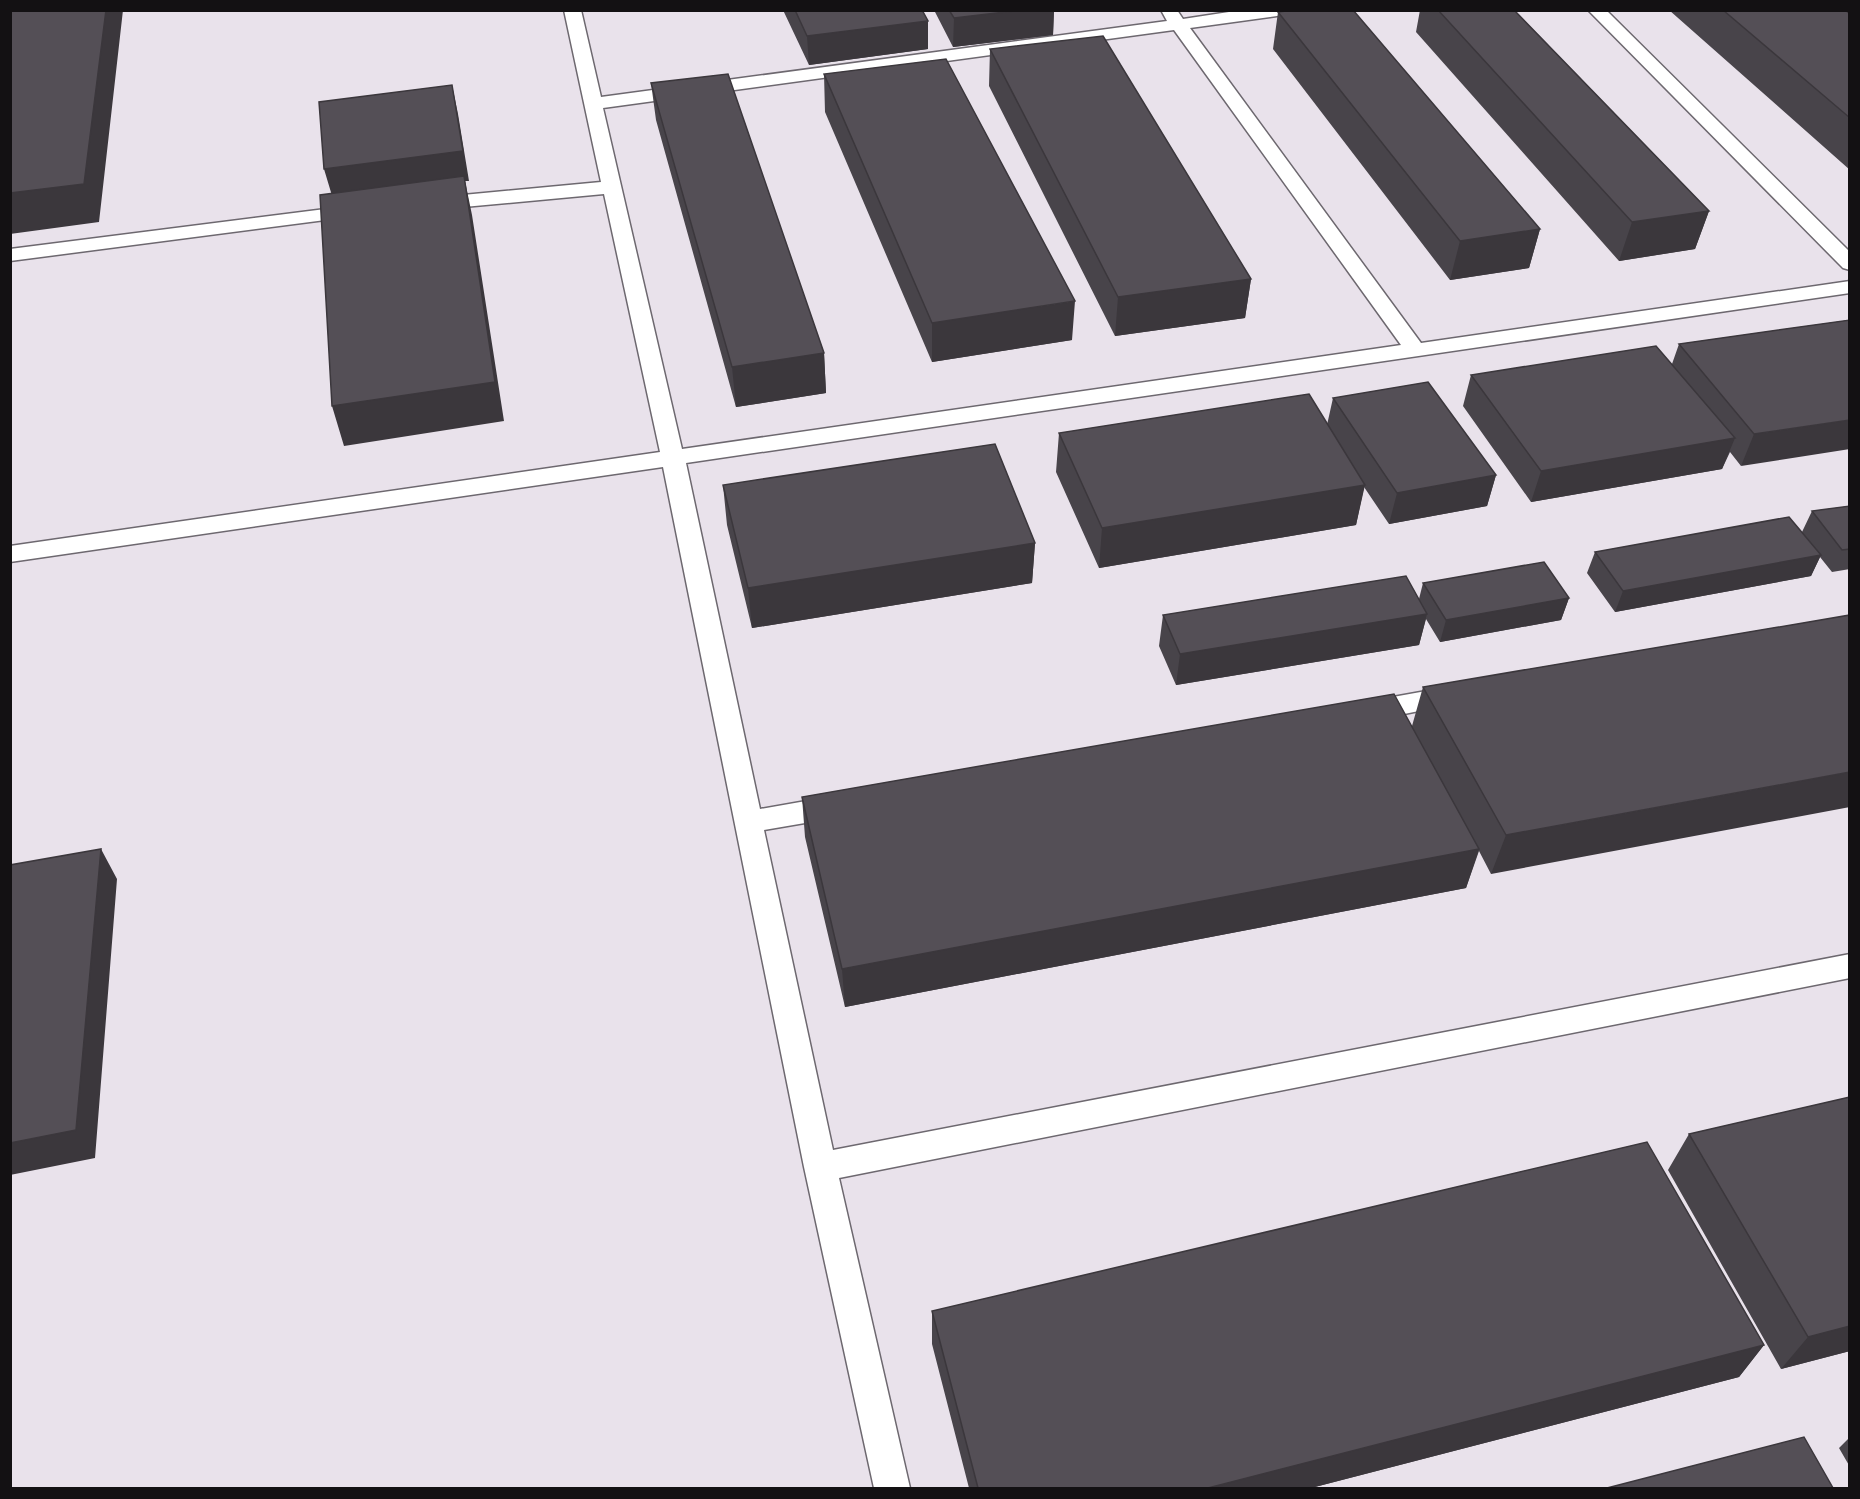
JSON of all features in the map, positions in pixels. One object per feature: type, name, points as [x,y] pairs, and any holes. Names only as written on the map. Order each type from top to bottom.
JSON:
[{"type":"lane","points":[[572,10],[673,458],[820,1167],[892,1488]]},
{"type":"lane","points":[[593,104],[1173,18],[1284,10]]},
{"type":"lane","points":[[1596,10],[1850,264]]},
{"type":"lane","points":[[1173,18],[1415,350]]},
{"type":"lane","points":[[415,206],[612,187]]},
{"type":"lane","points":[[10,255],[380,209]]},
{"type":"lane","points":[[10,554],[1850,287]]},
{"type":"lane","points":[[1340,717],[1480,690]]},
{"type":"lane","points":[[747,822],[862,802]]},
{"type":"lane","points":[[820,1167],[1850,966]]},
{"type":"building","points":[[10,10],[106,10],[84,184],[10,193]]},
{"type":"building","points":[[795,10],[922,10],[928,21],[807,36]]},
{"type":"building","points":[[949,10],[1022,10],[954,18]]},
{"type":"building","points":[[1353,10],[1540,229],[1460,241],[1278,12]]},
{"type":"building","points":[[1438,10],[1514,10],[1709,211],[1632,222]]},
{"type":"building","points":[[1723,10],[1845,10],[1850,14],[1850,118]]},
{"type":"building","points":[[1103,36],[1251,279],[1118,297],[990,49]]},
{"type":"building","points":[[946,59],[1075,301],[932,323],[824,74]]},
{"type":"building","points":[[728,74],[824,353],[732,367],[651,83]]},
{"type":"building","points":[[452,85],[463,151],[324,169],[319,102]]},
{"type":"building","points":[[464,176],[495,382],[332,406],[320,195]]},
{"type":"building","points":[[1850,320],[1850,420],[1754,434],[1679,344]]},
{"type":"building","points":[[1656,346],[1735,438],[1541,471],[1471,375]]},
{"type":"building","points":[[1428,382],[1496,475],[1397,493],[1333,398]]},
{"type":"building","points":[[1309,394],[1365,485],[1102,528],[1059,433]]},
{"type":"building","points":[[995,444],[1035,543],[748,588],[723,485]]},
{"type":"building","points":[[1850,506],[1850,549],[1842,550],[1812,511]]},
{"type":"building","points":[[1789,517],[1821,555],[1623,591],[1595,552]]},
{"type":"building","points":[[1544,562],[1569,598],[1446,620],[1423,583]]},
{"type":"building","points":[[1406,576],[1427,614],[1180,654],[1163,615]]},
{"type":"building","points":[[1850,615],[1850,772],[1506,835],[1423,687]]},
{"type":"building","points":[[1394,694],[1479,849],[842,969],[802,797]]},
{"type":"building","points":[[101,849],[76,1130],[10,1143],[10,865]]},
{"type":"building","points":[[1850,1097],[1850,1326],[1808,1337],[1689,1134]]},
{"type":"building","points":[[1647,1142],[1764,1345],[1208,1488],[978,1488],[932,1311]]},
{"type":"building","points":[[1804,1437],[1833,1488],[1607,1488]]}]
